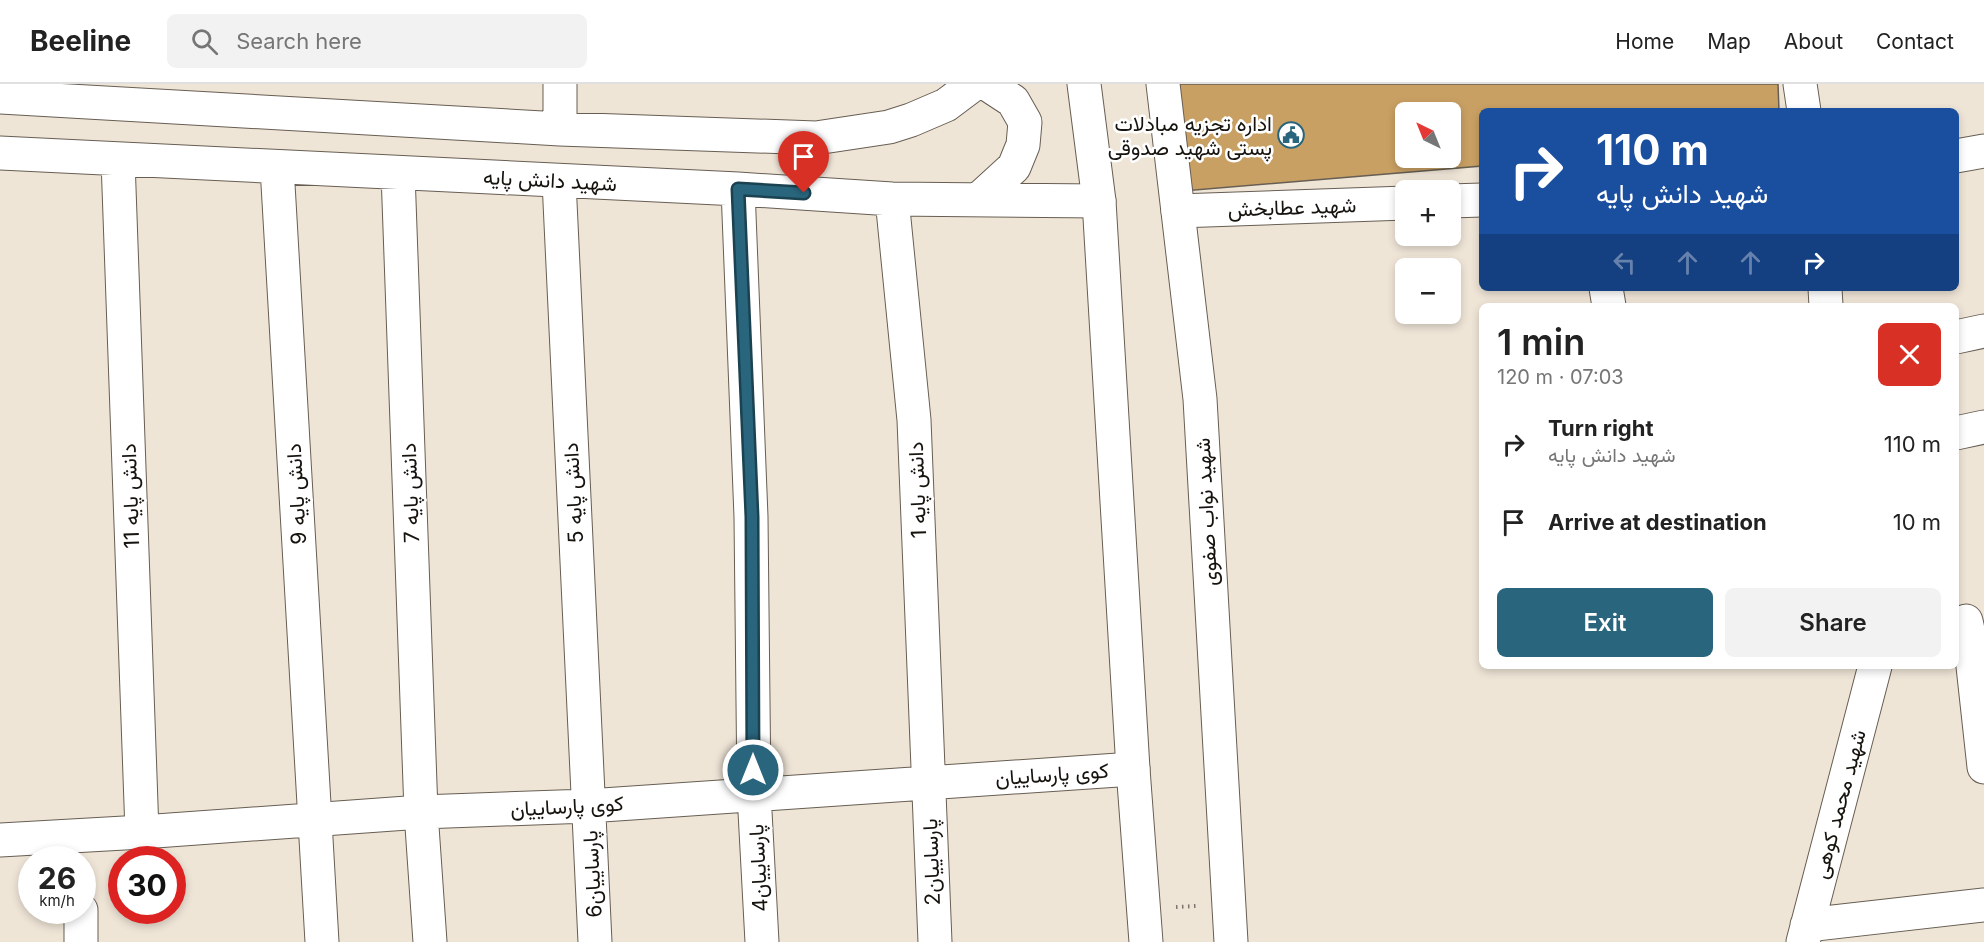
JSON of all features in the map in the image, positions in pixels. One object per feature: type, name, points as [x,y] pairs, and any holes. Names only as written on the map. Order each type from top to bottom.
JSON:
[{"type":"street","points":[[560,84],[560,129]]},
{"type":"street","points":[[0,97],[222,97],[560,129],[816,138],[889,127],[911,120],[946,105],[974,84]]},
{"type":"street","points":[[979,199],[1014,167],[1023,145],[1025,122],[1012,101],[987,84]]},
{"type":"street","points":[[1084,84],[1099,201],[1133,769],[1146,942]]},
{"type":"street","name":"شهید نواب صفوی","points":[[1163,84],[1200,399],[1232,942]]},
{"type":"street","points":[[1800,84],[1804,108]]},
{"type":"street","points":[[1959,155],[1984,151]]},
{"type":"street","name":"شهید دانش پایه","points":[[0,153],[738,189],[892,199],[1099,201]]},
{"type":"street","name":"دانش پایه 11","points":[[118,160],[142,832]]},
{"type":"street","name":"دانش پایه 9","points":[[277,167],[322,942]]},
{"type":"street","name":"دانش پایه 7","points":[[398,173],[421,812],[430,942]]},
{"type":"street","name":"دانش پایه 5","points":[[559,181],[588,806]]},
{"type":"street","name":"پارساییان4","points":[[738,189],[752,517],[754,793],[762,942]]},
{"type":"street","name":"دانش پایه 1","points":[[892,199],[914,420],[928,782]]},
{"type":"street","points":[[1461,201],[1479,200]]},
{"type":"street","name":"شهید عطابخش","points":[[1178,211],[1395,203]]},
{"type":"street","points":[[1959,336],[1984,331]]},
{"type":"street","points":[[1959,432],[1984,427]]},
{"type":"street","points":[[1969,620],[1984,760]]},
{"type":"street","name":"شهید محمد کوهی","points":[[1805,934],[1874,669]]},
{"type":"street","name":"کوی پارساییان","points":[[88,846],[142,832],[421,812],[588,806],[1133,769]]},
{"type":"street","name":"پارساییان2","points":[[928,782],[935,942]]},
{"type":"street","name":"پارساییان6","points":[[588,806],[595,942]]},
{"type":"street","name":"کوی پارساییان","points":[[0,840],[60,846]]},
{"type":"street","points":[[1805,934],[1984,905]]},
{"type":"street","points":[[81,924],[81,942]]},
{"type":"path","points":[[1144,909],[1229,905]]},
{"type":"building","name":"اداره تجزیه مبادلات پستی شهید صدوقی","points":[[1171,84],[1778,84],[1779,108],[1479,108],[1479,166],[1461,168],[1461,102],[1395,102],[1395,168],[1458,168],[1183,191]]},
{"type":"place","name":"اداره تجزیه مبادلات پستی شهید صدوقی","points":[[1291,135]]},
{"type":"route","points":[[753,770],[752,517],[738,189],[804,193]]}]
